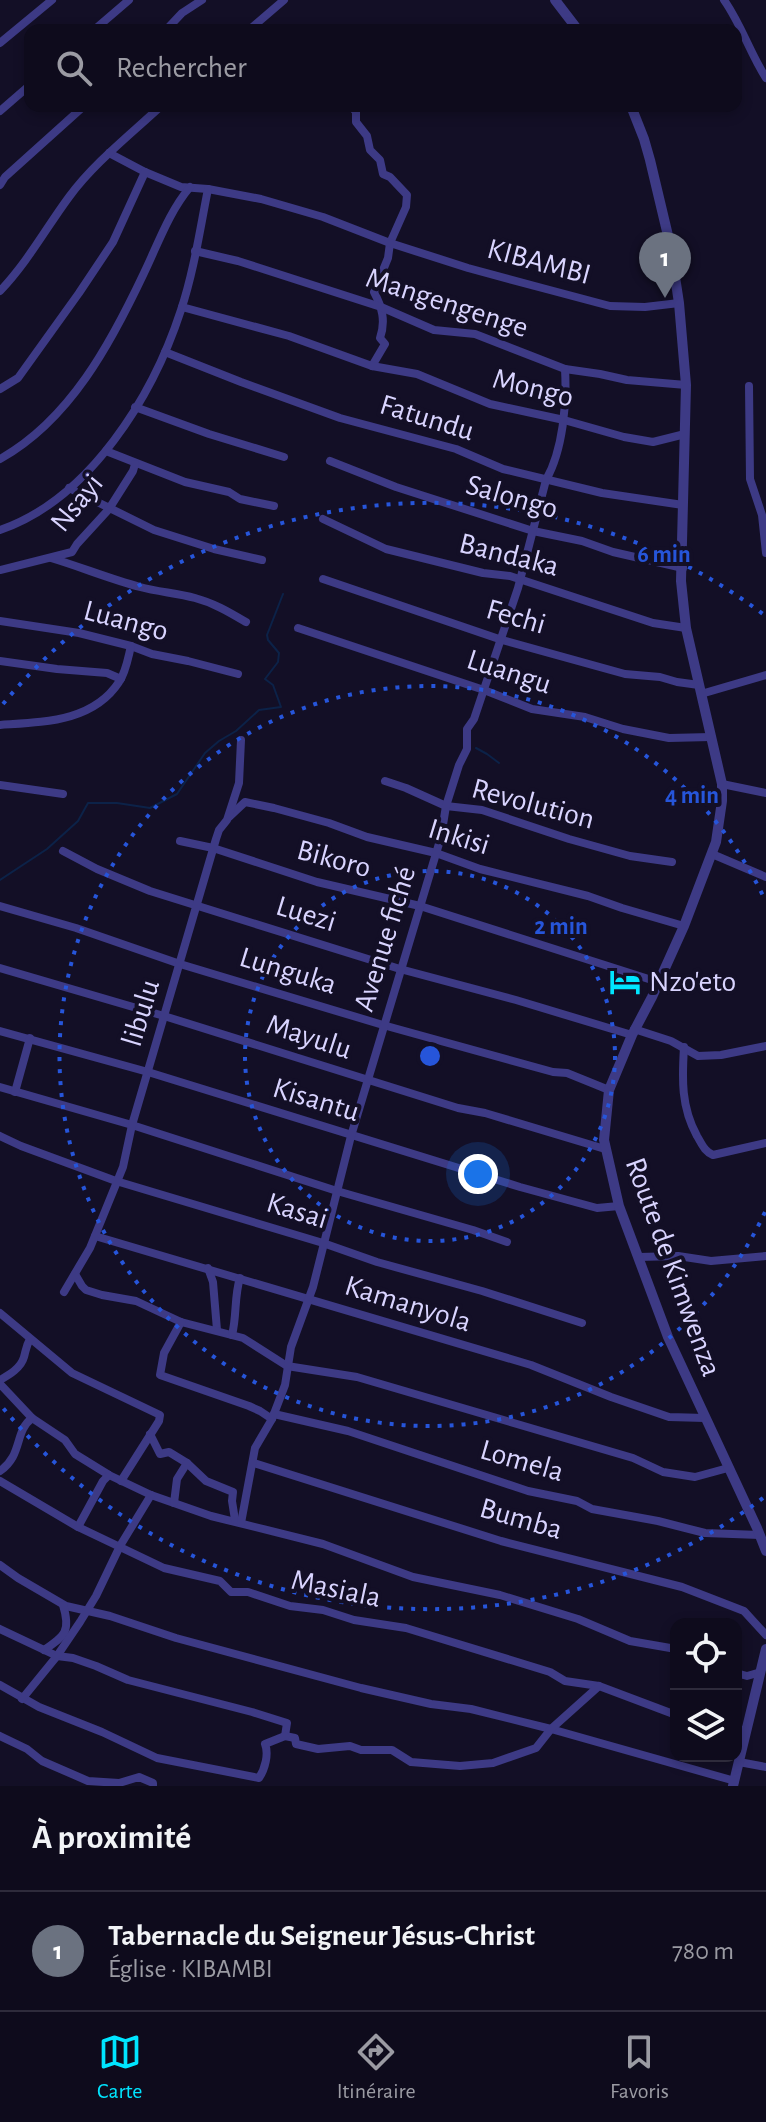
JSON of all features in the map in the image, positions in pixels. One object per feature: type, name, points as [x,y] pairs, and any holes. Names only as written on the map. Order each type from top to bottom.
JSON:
[{"type":"street","points":[[0,43],[52,0]]},
{"type":"street","points":[[101,24],[129,0]]},
{"type":"street","points":[[172,24],[202,0]]},
{"type":"street","points":[[256,24],[284,0]]},
{"type":"street","points":[[555,0],[573,24]]},
{"type":"street","points":[[724,0],[739,24]]},
{"type":"street","points":[[742,31],[766,78]]},
{"type":"street","points":[[0,111],[24,90]]},
{"type":"street","points":[[0,185],[77,112]]},
{"type":"street","points":[[0,291],[71,194],[109,153],[154,112]]},
{"type":"street","points":[[356,112],[356,122],[367,136],[370,150],[380,160],[383,174],[407,195],[406,207],[374,292],[381,307],[384,327],[380,338],[385,344],[372,366]]},
{"type":"street","name":"Route de Kimwenza","points":[[633,112],[654,176],[670,244],[679,303],[686,385],[681,581],[686,628],[722,784],[722,801],[716,842],[684,926],[609,1090],[605,1149],[619,1206],[668,1337],[766,1551]]},
{"type":"street","points":[[109,153],[181,187],[261,199],[323,217],[390,243]]},
{"type":"street","points":[[0,389],[18,378],[113,242],[145,172]]},
{"type":"street","points":[[0,459],[45,425],[77,390],[120,323],[159,240],[190,187]]},
{"type":"street","points":[[0,530],[36,514],[69,488],[122,430],[165,352],[182,307],[208,189]]},
{"type":"street","name":"KIBAMBI","points":[[390,243],[468,268],[610,306],[645,307],[679,303]]},
{"type":"street","name":"Mangengenge","points":[[195,251],[238,261],[381,307],[434,330],[475,334],[565,369],[627,380],[686,385]]},
{"type":"street","name":"Mongo","points":[[182,307],[289,336],[372,366],[417,374],[490,404],[653,442],[685,434]]},
{"type":"street","name":"Fatundu","points":[[165,352],[340,418],[456,449],[503,469],[602,493],[683,505]]},
{"type":"street","name":"Avenue fiché","points":[[238,1521],[254,1463],[255,1448],[273,1417],[287,1378],[291,1347],[310,1299],[351,1136],[436,853],[446,806],[467,749],[467,729],[474,719],[502,640],[551,471],[564,420],[567,394],[565,369]]},
{"type":"street","points":[[749,386],[750,479],[762,515],[766,553]]},
{"type":"street","points":[[135,407],[284,457]]},
{"type":"street","points":[[106,451],[196,486],[274,506]]},
{"type":"street","name":"Salongo","points":[[330,461],[396,487],[533,531],[683,568]]},
{"type":"street","name":"Nsayi","points":[[0,570],[72,552],[109,509],[135,464]]},
{"type":"street","points":[[69,488],[154,530],[262,560]]},
{"type":"street","name":"Bandaka","points":[[323,519],[386,549],[483,573],[510,576],[653,623],[686,628]]},
{"type":"street","name":"Luango","points":[[51,558],[103,577],[197,598],[221,607],[246,622]]},
{"type":"street","name":"Fechi","points":[[323,579],[502,640],[625,674],[660,677],[700,690]]},
{"type":"street","name":"Luango","points":[[0,621],[68,631],[238,674]]},
{"type":"street","name":"Luangu","points":[[298,628],[532,709],[585,717],[623,729],[669,738],[711,737]]},
{"type":"street","points":[[0,725],[58,720],[98,703],[121,679],[131,646]]},
{"type":"street","points":[[0,661],[107,673],[121,679]]},
{"type":"street","points":[[700,690],[766,675]]},
{"type":"street","name":"libulu","points":[[64,1292],[95,1236],[123,1167],[132,1125],[213,848],[219,830],[227,820],[239,783],[241,740]]},
{"type":"street","name":"Revolution","points":[[385,781],[446,806],[482,810],[630,856],[672,862]]},
{"type":"street","points":[[722,784],[766,793]]},
{"type":"street","points":[[0,785],[63,794]]},
{"type":"street","name":"Inkisi","points":[[227,820],[245,802],[274,808],[684,926]]},
{"type":"street","name":"Bikoro","points":[[180,841],[213,848],[317,882],[420,906],[658,982]]},
{"type":"street","name":"Luezi","points":[[63,851],[150,891],[400,969],[684,1047],[698,1056],[766,1046]]},
{"type":"street","points":[[712,854],[766,877]]},
{"type":"street","name":"Lunguka","points":[[0,906],[383,1025],[553,1072],[567,1073],[609,1090]]},
{"type":"street","name":"Mayulu","points":[[0,968],[368,1081],[605,1149]]},
{"type":"street","name":"Kisantu","points":[[0,1031],[148,1072],[520,1187],[597,1208],[619,1206]]},
{"type":"street","points":[[15,1092],[30,1038]]},
{"type":"street","points":[[684,1047],[682,1082],[686,1110],[689,1122],[706,1152],[713,1155],[766,1143]]},
{"type":"street","points":[[0,1087],[507,1242]]},
{"type":"street","name":"Kasai","points":[[0,1136],[116,1181],[582,1323]]},
{"type":"street","name":"Kamanyola","points":[[95,1236],[531,1365],[669,1417],[705,1418]]},
{"type":"street","points":[[639,1257],[678,1256],[711,1261],[766,1256]]},
{"type":"street","points":[[207,1268],[213,1282],[217,1330]]},
{"type":"street","points":[[75,1274],[86,1290],[136,1301],[181,1322],[243,1338],[287,1366],[357,1377],[633,1458],[663,1472],[695,1477],[728,1468]]},
{"type":"street","points":[[232,1335],[237,1317],[236,1297],[240,1278]]},
{"type":"street","points":[[0,1313],[72,1373],[160,1415],[121,1481]]},
{"type":"street","name":"Lomela","points":[[181,1322],[164,1353],[160,1375],[273,1417],[348,1431],[528,1491],[577,1501],[592,1509],[705,1533],[760,1535]]},
{"type":"street","points":[[30,1339],[22,1362],[0,1382],[32,1418],[65,1440],[75,1454],[121,1481],[211,1516],[334,1547],[413,1577],[500,1595],[578,1619],[630,1641],[670,1648]]},
{"type":"street","points":[[0,1471],[11,1462],[25,1425],[32,1418]]},
{"type":"street","points":[[150,1434],[160,1454],[169,1452],[187,1463],[206,1481],[233,1492],[232,1501],[238,1521]]},
{"type":"street","points":[[174,1503],[177,1479],[187,1463]]},
{"type":"street","name":"Bumba","points":[[254,1463],[501,1541],[682,1587],[744,1611],[766,1635]]},
{"type":"street","points":[[78,1527],[109,1475]]},
{"type":"street","name":"Masiala","points":[[0,1481],[78,1527],[164,1568],[220,1581],[231,1592],[248,1592],[290,1606],[406,1628],[550,1672],[565,1681],[599,1686],[670,1713]]},
{"type":"street","points":[[22,1699],[57,1656],[88,1610],[120,1546],[151,1495]]},
{"type":"street","points":[[0,1565],[63,1605],[361,1688],[431,1704],[471,1709],[551,1729],[734,1783],[739,1762],[766,1767]]},
{"type":"street","points":[[44,1650],[65,1633],[67,1620],[63,1605]]},
{"type":"street","points":[[0,1629],[57,1656],[73,1658],[128,1680],[287,1723],[285,1736]]},
{"type":"street","points":[[742,1729],[766,1649]]},
{"type":"street","points":[[742,1675],[761,1672]]},
{"type":"street","points":[[0,1685],[22,1699],[157,1758],[258,1778],[265,1767],[265,1744],[285,1736],[295,1738],[296,1744],[318,1749],[350,1746],[361,1750],[392,1750],[411,1762],[460,1766],[493,1763],[536,1748],[551,1729],[599,1686]]},
{"type":"street","points":[[0,1736],[27,1749],[42,1761],[88,1781],[119,1783],[139,1777],[153,1783],[153,1786]]},
{"type":"waterway","points":[[0,880],[47,849],[78,821],[88,803],[150,808],[177,794],[205,753],[219,741],[236,731],[259,710],[281,707],[273,685],[265,679],[278,662],[279,653],[267,635],[283,594]]},
{"type":"waterway","points":[[476,748],[499,763]]},
{"type":"place","name":"Tabernacle du Seigneur Jésus-Christ","points":[[665,298]]},
{"type":"place","name":"Nzo'eto","points":[[625,982]]}]
